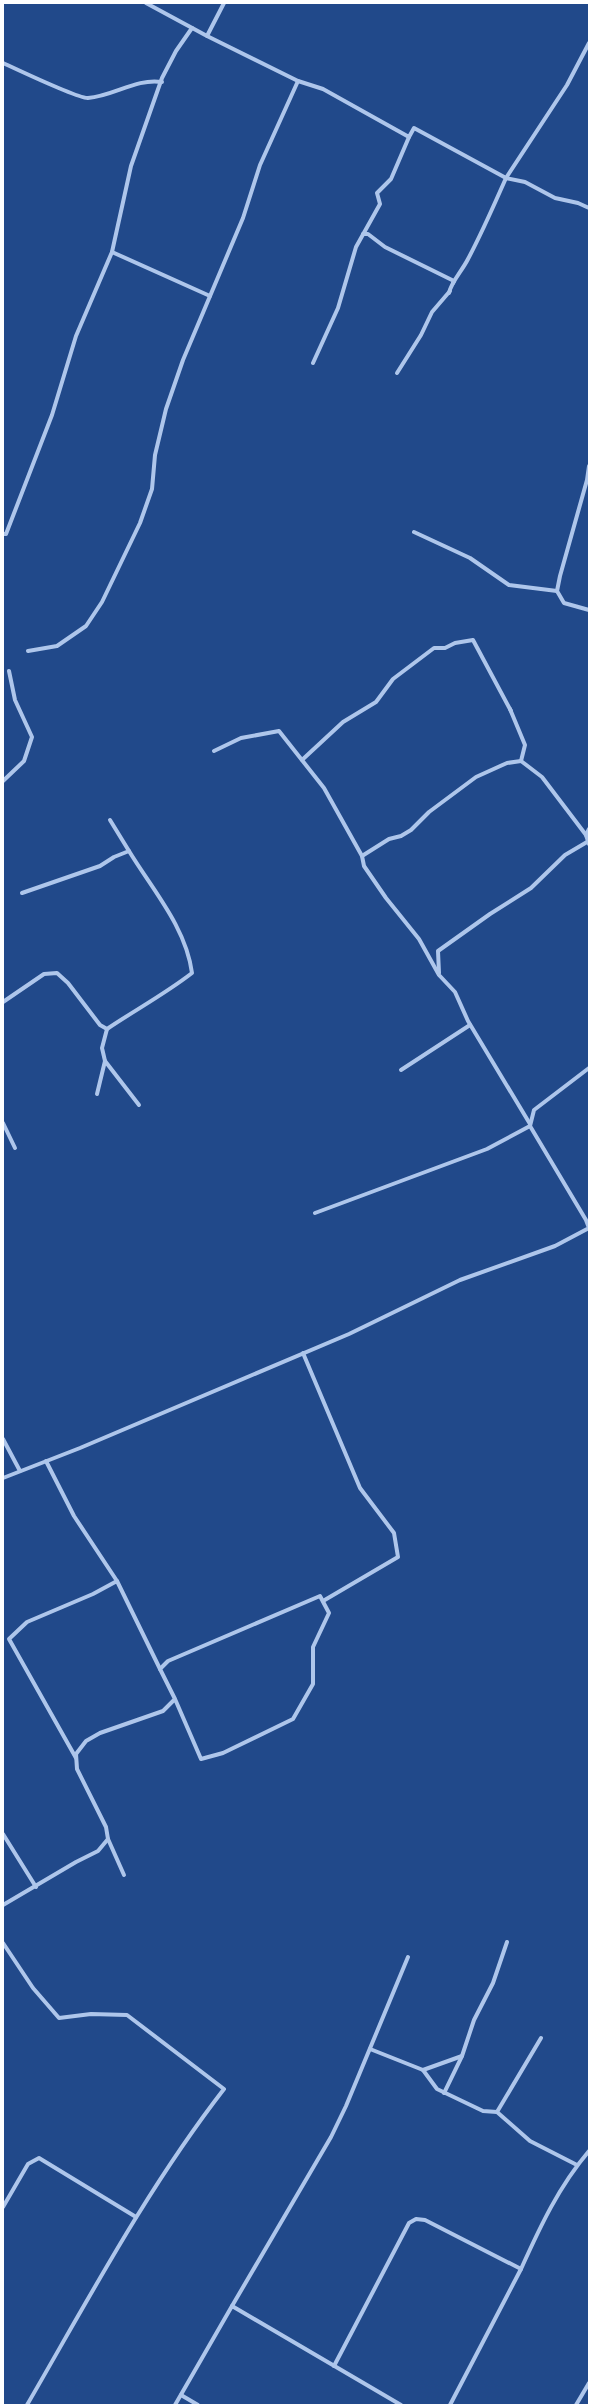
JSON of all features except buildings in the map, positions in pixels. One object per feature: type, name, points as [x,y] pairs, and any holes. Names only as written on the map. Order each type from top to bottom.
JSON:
[{"type":"street","points":[[146,3],[207,36],[298,81],[323,89],[409,136]]},
{"type":"street","points":[[207,36],[224,3]]},
{"type":"street","points":[[3,534],[6,534],[46,430],[76,336],[112,252],[131,166],[162,82],[176,51],[192,28]]},
{"type":"street","points":[[449,293],[451,284],[460,276],[479,238],[506,178],[567,85],[589,43]]},
{"type":"street","points":[[3,63],[84,98],[125,89],[142,81],[149,80],[162,82]]},
{"type":"street","points":[[28,651],[57,646],[86,626],[102,602],[140,523],[152,489],[155,454],[166,409],[183,360],[243,218],[260,165],[298,81]]},
{"type":"street","points":[[313,362],[338,308],[356,247],[380,204],[377,193],[391,179],[409,136],[414,128],[506,178],[525,182],[555,198],[578,203],[589,208]]},
{"type":"street","points":[[363,234],[368,234],[385,247],[454,281],[449,293],[432,312],[397,373]]},
{"type":"street","points":[[112,252],[210,296]]},
{"type":"street","points":[[589,466],[588,480],[557,591],[564,603],[589,610]]},
{"type":"street","points":[[414,532],[470,558],[509,585],[557,591]]},
{"type":"street","points":[[302,760],[343,722],[376,702],[393,679],[434,648],[445,648],[455,643],[473,640],[511,710]]},
{"type":"street","points":[[3,781],[24,761],[32,737],[15,700],[9,671]]},
{"type":"street","points":[[507,702],[525,745],[521,761]]},
{"type":"street","points":[[3,1478],[350,1334],[460,1280],[555,1246],[588,1228],[588,1222],[470,1025],[455,992],[439,975],[419,939],[386,898],[364,866],[362,856],[324,788],[279,732],[241,738],[214,751]]},
{"type":"street","points":[[362,856],[389,839],[401,836],[411,830],[429,812],[476,777],[507,763],[521,761],[542,777],[586,835],[588,843],[565,855],[531,888],[490,914],[438,951],[439,975]]},
{"type":"street","points":[[110,820],[150,885],[166,906],[190,957],[192,973],[168,993],[137,1009],[107,1029],[102,1048],[105,1061],[139,1105]]},
{"type":"street","points":[[586,835],[589,829]]},
{"type":"street","points":[[22,893],[100,866],[114,857],[129,851]]},
{"type":"street","points":[[3,1002],[44,974],[57,973],[68,983],[100,1025],[107,1029]]},
{"type":"street","points":[[401,1070],[470,1025]]},
{"type":"street","points":[[98,1094],[105,1061]]},
{"type":"street","points":[[315,1213],[487,1149],[530,1125],[534,1110],[589,1068]]},
{"type":"street","points":[[3,1123],[15,1148]]},
{"type":"street","points":[[303,1354],[360,1488],[394,1533],[398,1557],[323,1601]]},
{"type":"street","points":[[3,1440],[20,1471]]},
{"type":"street","points":[[46,1461],[74,1516],[117,1581],[160,1669],[175,1699],[201,1759],[223,1754],[293,1719],[313,1684],[312,1647],[329,1613],[320,1596],[168,1661],[160,1669]]},
{"type":"street","points":[[77,1760],[9,1639],[27,1622],[93,1594],[117,1581]]},
{"type":"street","points":[[124,1875],[108,1839],[104,1821],[77,1769],[76,1754],[86,1740],[100,1733],[164,1711],[175,1699]]},
{"type":"street","points":[[3,1834],[36,1887]]},
{"type":"street","points":[[3,1905],[36,1887],[76,1862],[98,1851],[108,1839]]},
{"type":"street","points":[[444,2092],[462,2056],[508,1942]]},
{"type":"street","points":[[3,1943],[33,1988],[59,2018],[91,2014],[127,2015],[224,2089],[198,2122],[136,2217],[27,2405]]},
{"type":"street","points":[[175,2405],[331,2137],[370,2049],[408,1957]]},
{"type":"street","points":[[498,2112],[541,2038]]},
{"type":"street","points":[[370,2049],[423,2070],[437,2089],[483,2111],[498,2112],[530,2142],[577,2165]]},
{"type":"street","points":[[423,2070],[462,2056]]},
{"type":"street","points":[[450,2405],[521,2269],[544,2217],[577,2165],[589,2152]]},
{"type":"street","points":[[3,2207],[28,2164],[39,2158],[136,2217]]},
{"type":"street","points":[[334,2366],[409,2223],[416,2219],[425,2220],[521,2269]]},
{"type":"street","points":[[232,2306],[401,2405]]},
{"type":"street","points":[[576,2405],[589,2383]]},
{"type":"street","points":[[181,2395],[198,2405]]}]
